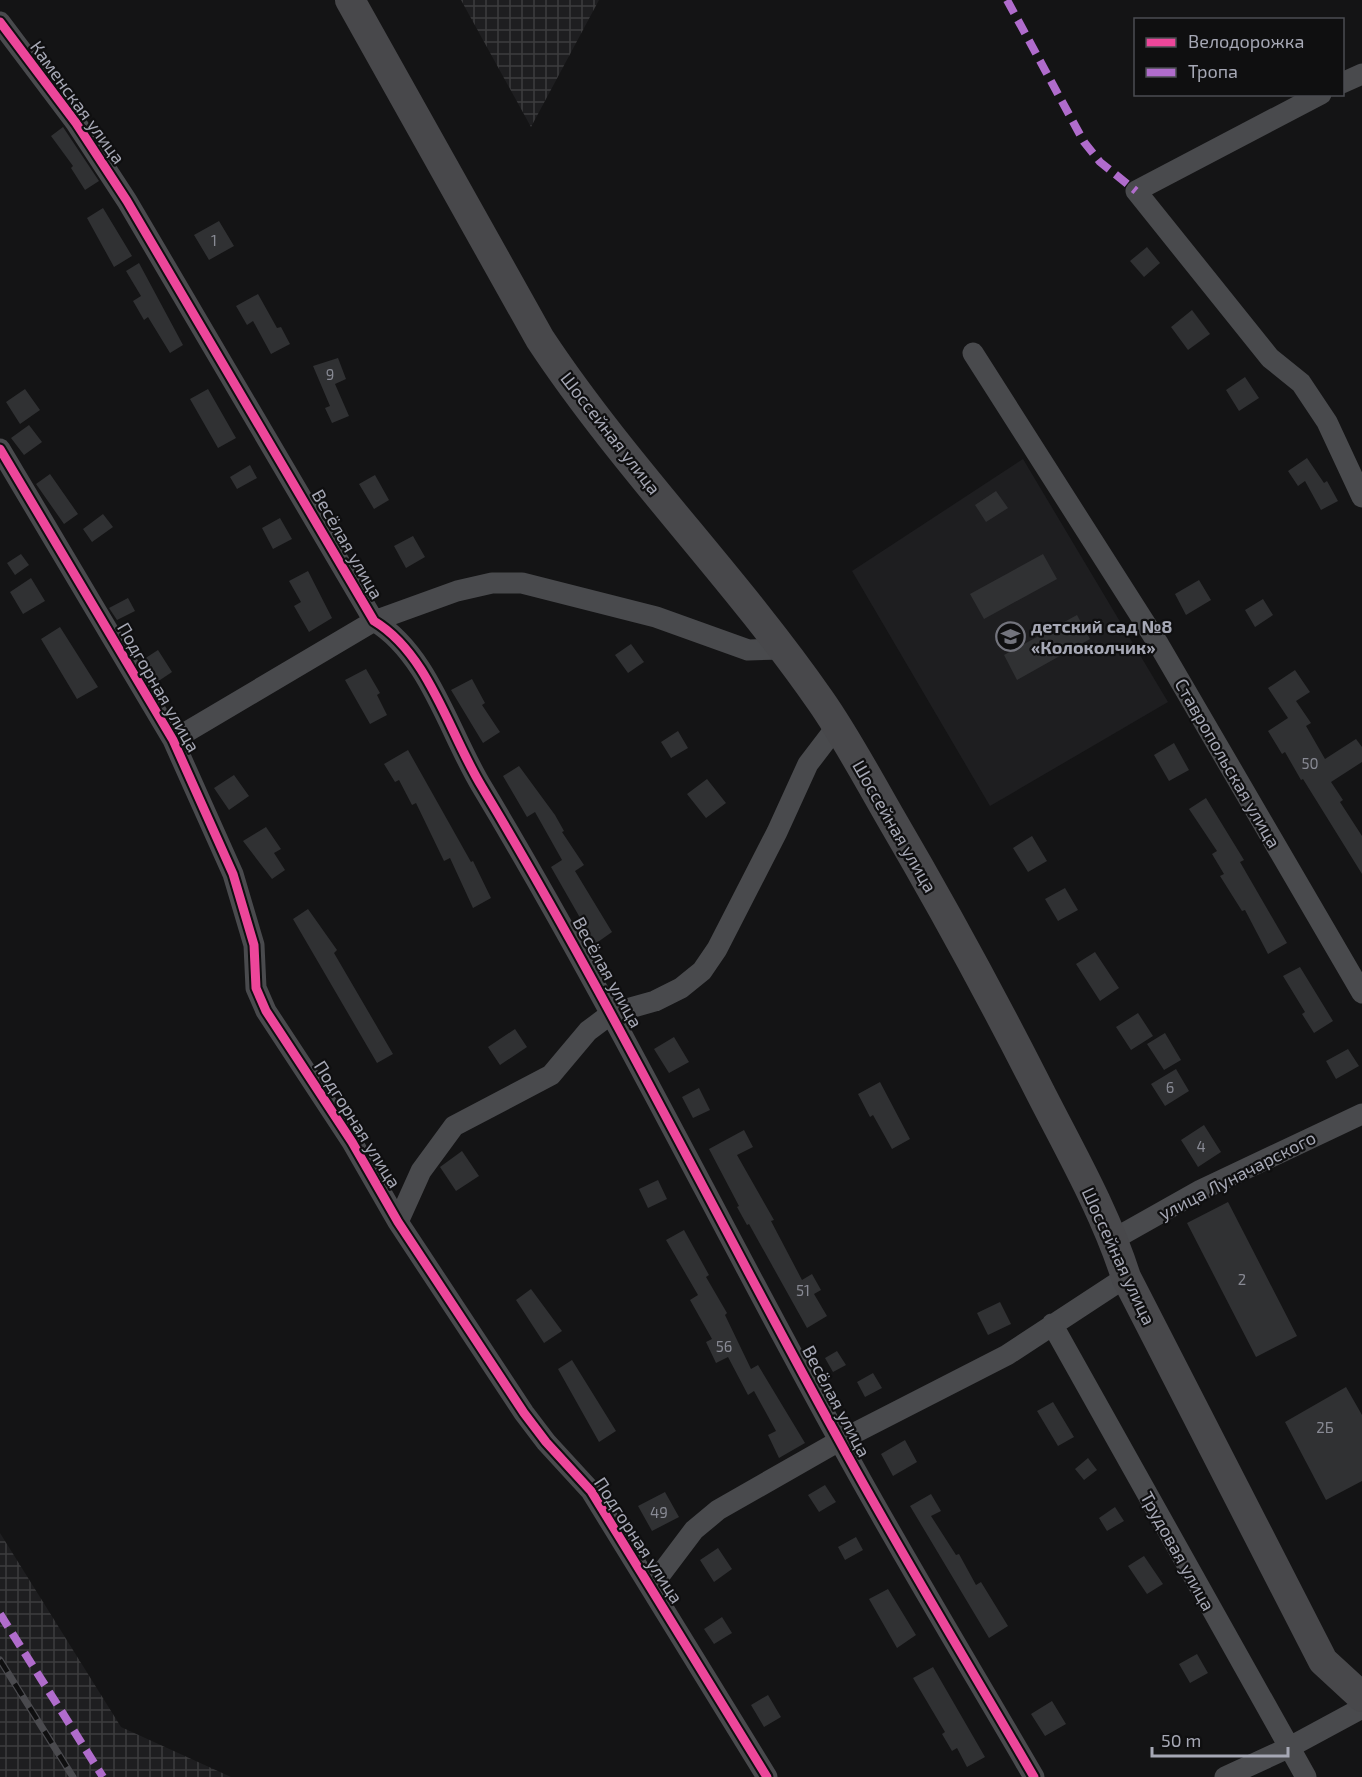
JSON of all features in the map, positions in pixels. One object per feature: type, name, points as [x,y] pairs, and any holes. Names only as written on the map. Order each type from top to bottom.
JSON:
[{"type":"main road","name":"Шоссейная улица","points":[[350,0],[540,339],[566,378],[724,572],[837,726],[923,873],[1005,1024],[1113,1239],[1126,1277],[1323,1661],[1362,1697]]},
{"type":"street","name":"Каменская улица","points":[[0,22],[76,123],[127,201]]},
{"type":"street","points":[[1344,82],[1362,74]]},
{"type":"street","points":[[1317,96],[1136,191],[1270,358],[1300,384],[1327,422],[1362,497]]},
{"type":"street","name":"Весёлая улица","points":[[127,201],[374,621],[392,631],[416,659],[471,769],[551,902],[612,1013],[839,1442],[1034,1777]]},
{"type":"street","name":"Ставропольская улица","points":[[973,353],[1160,645],[1362,993]]},
{"type":"street","name":"Подгорная улица","points":[[0,449],[173,740],[233,874],[254,945],[256,988],[266,1011],[352,1142],[398,1222],[531,1423],[591,1491],[766,1777]]},
{"type":"street","points":[[173,740],[374,621],[458,591],[492,583],[522,583],[656,617],[748,650],[782,650]]},
{"type":"street","points":[[398,1222],[421,1171],[454,1126],[551,1075],[588,1030],[612,1013],[655,1001],[681,988],[702,971],[717,949],[777,832],[808,764],[837,726]]},
{"type":"street","name":"улица Луначарского","points":[[1113,1239],[1201,1190],[1362,1113]]},
{"type":"street","points":[[651,1587],[694,1530],[718,1510],[839,1442],[1007,1355],[1126,1277]]},
{"type":"street","name":"Трудовая улица","points":[[1052,1324],[1306,1777]]},
{"type":"street","points":[[1225,1777],[1288,1748],[1362,1708]]},
{"type":"shaded area","points":[[461,0],[599,0],[531,127]]},
{"type":"shaded area","name":"детский сад №8 «Колоколчик»","points":[[1023,459],[1168,702],[990,806],[852,571]]},
{"type":"shaded area","points":[[0,1533],[121,1727],[231,1777],[0,1777]]},
{"type":"building","points":[[63,127],[99,181],[85,190],[71,168],[73,166],[51,136]]},
{"type":"building","points":[[103,208],[132,256],[114,267],[87,218]]},
{"type":"building","points":[[219,221],[234,246],[209,260],[194,235]]},
{"type":"building","points":[[1147,247],[1160,263],[1144,277],[1130,261]]},
{"type":"building","points":[[139,263],[183,345],[170,353],[148,317],[144,320],[133,301],[141,296],[126,271]]},
{"type":"building","points":[[258,294],[277,328],[281,327],[290,344],[271,354],[253,321],[247,325],[236,306]]},
{"type":"building","points":[[1192,310],[1210,334],[1188,350],[1171,327]]},
{"type":"building","points":[[338,358],[346,379],[335,384],[349,416],[332,423],[325,408],[330,406],[313,366]]},
{"type":"building","points":[[1245,377],[1259,398],[1239,411],[1226,390]]},
{"type":"building","points":[[25,389],[40,410],[20,424],[6,402]]},
{"type":"building","points":[[208,389],[236,438],[218,448],[190,399]]},
{"type":"building","points":[[29,425],[42,442],[24,455],[11,438]]},
{"type":"building","points":[[1307,458],[1324,483],[1327,481],[1338,501],[1321,510],[1305,481],[1298,486],[1288,471]]},
{"type":"building","points":[[250,465],[257,478],[237,489],[230,477]]},
{"type":"building","points":[[50,474],[78,514],[64,524],[36,484]]},
{"type":"building","points":[[375,475],[389,500],[374,509],[359,484]]},
{"type":"building","points":[[996,491],[1008,508],[986,522],[975,505]]},
{"type":"building","points":[[103,514],[113,527],[92,542],[83,529]]},
{"type":"building","points":[[280,518],[292,539],[273,549],[262,528]]},
{"type":"building","points":[[413,536],[425,557],[406,568],[394,546]]},
{"type":"building","points":[[21,554],[29,565],[15,575],[7,563]]},
{"type":"building","points":[[1043,554],[1057,579],[984,619],[970,594]]},
{"type":"building","points":[[308,571],[332,618],[309,632],[294,606],[301,602],[289,581]]},
{"type":"building","points":[[31,578],[45,601],[23,614],[10,592]]},
{"type":"building","points":[[1199,580],[1211,600],[1186,615],[1175,594]]},
{"type":"building","points":[[128,598],[135,611],[117,620],[109,608]]},
{"type":"building","points":[[1263,599],[1273,615],[1255,627],[1245,610]]},
{"type":"building","points":[[1077,615],[1090,639],[1017,680],[1004,655]]},
{"type":"building","points":[[60,627],[98,687],[77,699],[41,639]]},
{"type":"building","points":[[631,644],[644,662],[628,673],[615,655]]},
{"type":"building","points":[[158,650],[172,672],[154,684],[141,661]]},
{"type":"building","points":[[366,669],[380,693],[377,695],[387,715],[370,724],[345,680]]},
{"type":"building","points":[[1295,670],[1310,692],[1296,701],[1311,723],[1306,726],[1325,759],[1356,739],[1362,747],[1362,762],[1331,782],[1343,800],[1340,802],[1362,836],[1362,874],[1303,779],[1301,780],[1285,752],[1282,754],[1268,731],[1288,718],[1268,688]]},
{"type":"building","points":[[472,679],[485,703],[482,705],[500,732],[483,743],[451,690]]},
{"type":"building","points":[[678,731],[688,748],[671,758],[661,742]]},
{"type":"building","points":[[1174,743],[1189,770],[1169,781],[1154,755]]},
{"type":"building","points":[[408,750],[471,862],[473,861],[491,898],[473,908],[450,858],[444,861],[416,803],[412,805],[399,780],[395,782],[384,764]]},
{"type":"building","points":[[519,766],[555,815],[564,831],[562,832],[584,865],[575,871],[612,932],[595,944],[551,867],[562,860],[535,812],[527,817],[503,776]]},
{"type":"building","points":[[234,775],[249,796],[229,810],[214,788]]},
{"type":"building","points":[[707,779],[726,803],[706,818],[687,794]]},
{"type":"building","points":[[1206,798],[1244,860],[1240,862],[1287,943],[1268,954],[1245,910],[1242,911],[1220,876],[1224,874],[1212,854],[1217,851],[1189,809]]},
{"type":"building","points":[[266,827],[281,849],[274,853],[285,870],[272,879],[243,841]]},
{"type":"building","points":[[1032,836],[1047,861],[1028,872],[1013,848]]},
{"type":"building","points":[[1065,888],[1078,910],[1058,921],[1045,899]]},
{"type":"building","points":[[308,909],[337,950],[334,953],[393,1054],[377,1063],[293,919]]},
{"type":"building","points":[[1095,952],[1119,988],[1100,1001],[1076,964]]},
{"type":"building","points":[[1300,967],[1333,1021],[1314,1033],[1302,1014],[1305,1012],[1283,976]]},
{"type":"building","points":[[1138,1013],[1153,1036],[1131,1050],[1116,1027]]},
{"type":"building","points":[[515,1029],[527,1047],[500,1065],[488,1047]]},
{"type":"building","points":[[1165,1033],[1181,1060],[1164,1070],[1147,1044]]},
{"type":"building","points":[[674,1037],[689,1062],[669,1073],[654,1049]]},
{"type":"building","points":[[1348,1049],[1359,1066],[1336,1079],[1326,1061]]},
{"type":"building","points":[[1176,1069],[1189,1091],[1165,1106],[1151,1084]]},
{"type":"building","points":[[880,1082],[910,1139],[892,1149],[873,1115],[870,1117],[858,1094]]},
{"type":"building","points":[[699,1088],[710,1110],[693,1118],[682,1097]]},
{"type":"building","points":[[1204,1125],[1221,1152],[1198,1167],[1181,1140]]},
{"type":"building","points":[[744,1130],[753,1147],[737,1155],[774,1220],[771,1221],[802,1280],[812,1274],[821,1290],[814,1294],[827,1316],[807,1328],[749,1224],[747,1225],[737,1207],[739,1206],[709,1149]]},
{"type":"building","points":[[462,1151],[479,1176],[456,1191],[440,1167]]},
{"type":"building","points":[[658,1180],[667,1199],[648,1208],[639,1189]]},
{"type":"building","points":[[1228,1202],[1297,1336],[1256,1357],[1187,1223]]},
{"type":"building","points":[[684,1230],[709,1275],[706,1277],[727,1313],[725,1315],[751,1369],[758,1365],[805,1443],[779,1458],[768,1435],[776,1431],[754,1391],[748,1395],[728,1357],[716,1363],[706,1342],[712,1339],[690,1300],[698,1295],[666,1240]]},
{"type":"building","points":[[531,1289],[562,1331],[544,1343],[516,1300]]},
{"type":"building","points":[[1000,1302],[1011,1324],[988,1335],[977,1313]]},
{"type":"building","points":[[837,1351],[846,1365],[833,1372],[825,1358]]},
{"type":"building","points":[[572,1360],[616,1431],[599,1442],[558,1369]]},
{"type":"building","points":[[873,1373],[882,1388],[865,1397],[857,1382]]},
{"type":"building","points":[[1346,1387],[1362,1415],[1362,1481],[1326,1500],[1285,1422]]},
{"type":"building","points":[[1053,1402],[1074,1437],[1058,1446],[1037,1411]]},
{"type":"building","points":[[905,1440],[917,1462],[893,1476],[881,1454]]},
{"type":"building","points":[[1088,1458],[1097,1470],[1084,1480],[1075,1469]]},
{"type":"building","points":[[825,1485],[836,1502],[819,1512],[808,1495]]},
{"type":"building","points":[[665,1492],[679,1517],[652,1531],[638,1506]]},
{"type":"building","points":[[931,1494],[941,1511],[931,1516],[956,1555],[959,1554],[976,1585],[981,1582],[1008,1626],[989,1638],[910,1506]]},
{"type":"building","points":[[1115,1507],[1124,1521],[1107,1531],[1099,1518]]},
{"type":"building","points":[[856,1537],[863,1550],[845,1560],[838,1547]]},
{"type":"building","points":[[718,1548],[732,1569],[714,1582],[700,1560]]},
{"type":"building","points":[[1144,1556],[1163,1584],[1147,1594],[1128,1566]]},
{"type":"building","points":[[888,1589],[916,1635],[897,1648],[869,1599]]},
{"type":"building","points":[[722,1617],[732,1633],[714,1644],[704,1629]]},
{"type":"building","points":[[1197,1654],[1208,1673],[1190,1683],[1179,1664]]},
{"type":"building","points":[[933,1667],[985,1757],[967,1767],[957,1748],[952,1751],[942,1734],[945,1732],[913,1678]]},
{"type":"building","points":[[768,1695],[781,1717],[764,1727],[751,1705]]},
{"type":"building","points":[[1052,1701],[1066,1724],[1045,1736],[1031,1714]]},
{"type":"railway","points":[[0,1660],[73,1777]]},
{"type":"marked path","points":[[1007,0],[1084,142],[1100,162],[1136,191]]},
{"type":"marked path","points":[[0,1614],[103,1777]]},
{"type":"cycle path","points":[[0,22],[76,123],[127,201],[374,621],[393,635],[424,674],[470,766],[575,948],[863,1483],[1034,1777]]},
{"type":"cycle path","points":[[0,449],[173,740],[233,874],[254,945],[256,988],[266,1011],[352,1142],[398,1222],[524,1413],[546,1442],[591,1491],[767,1777]]},
{"type":"place","name":"детский сад №8 «Колоколчик»","points":[[1010,636]]}]
